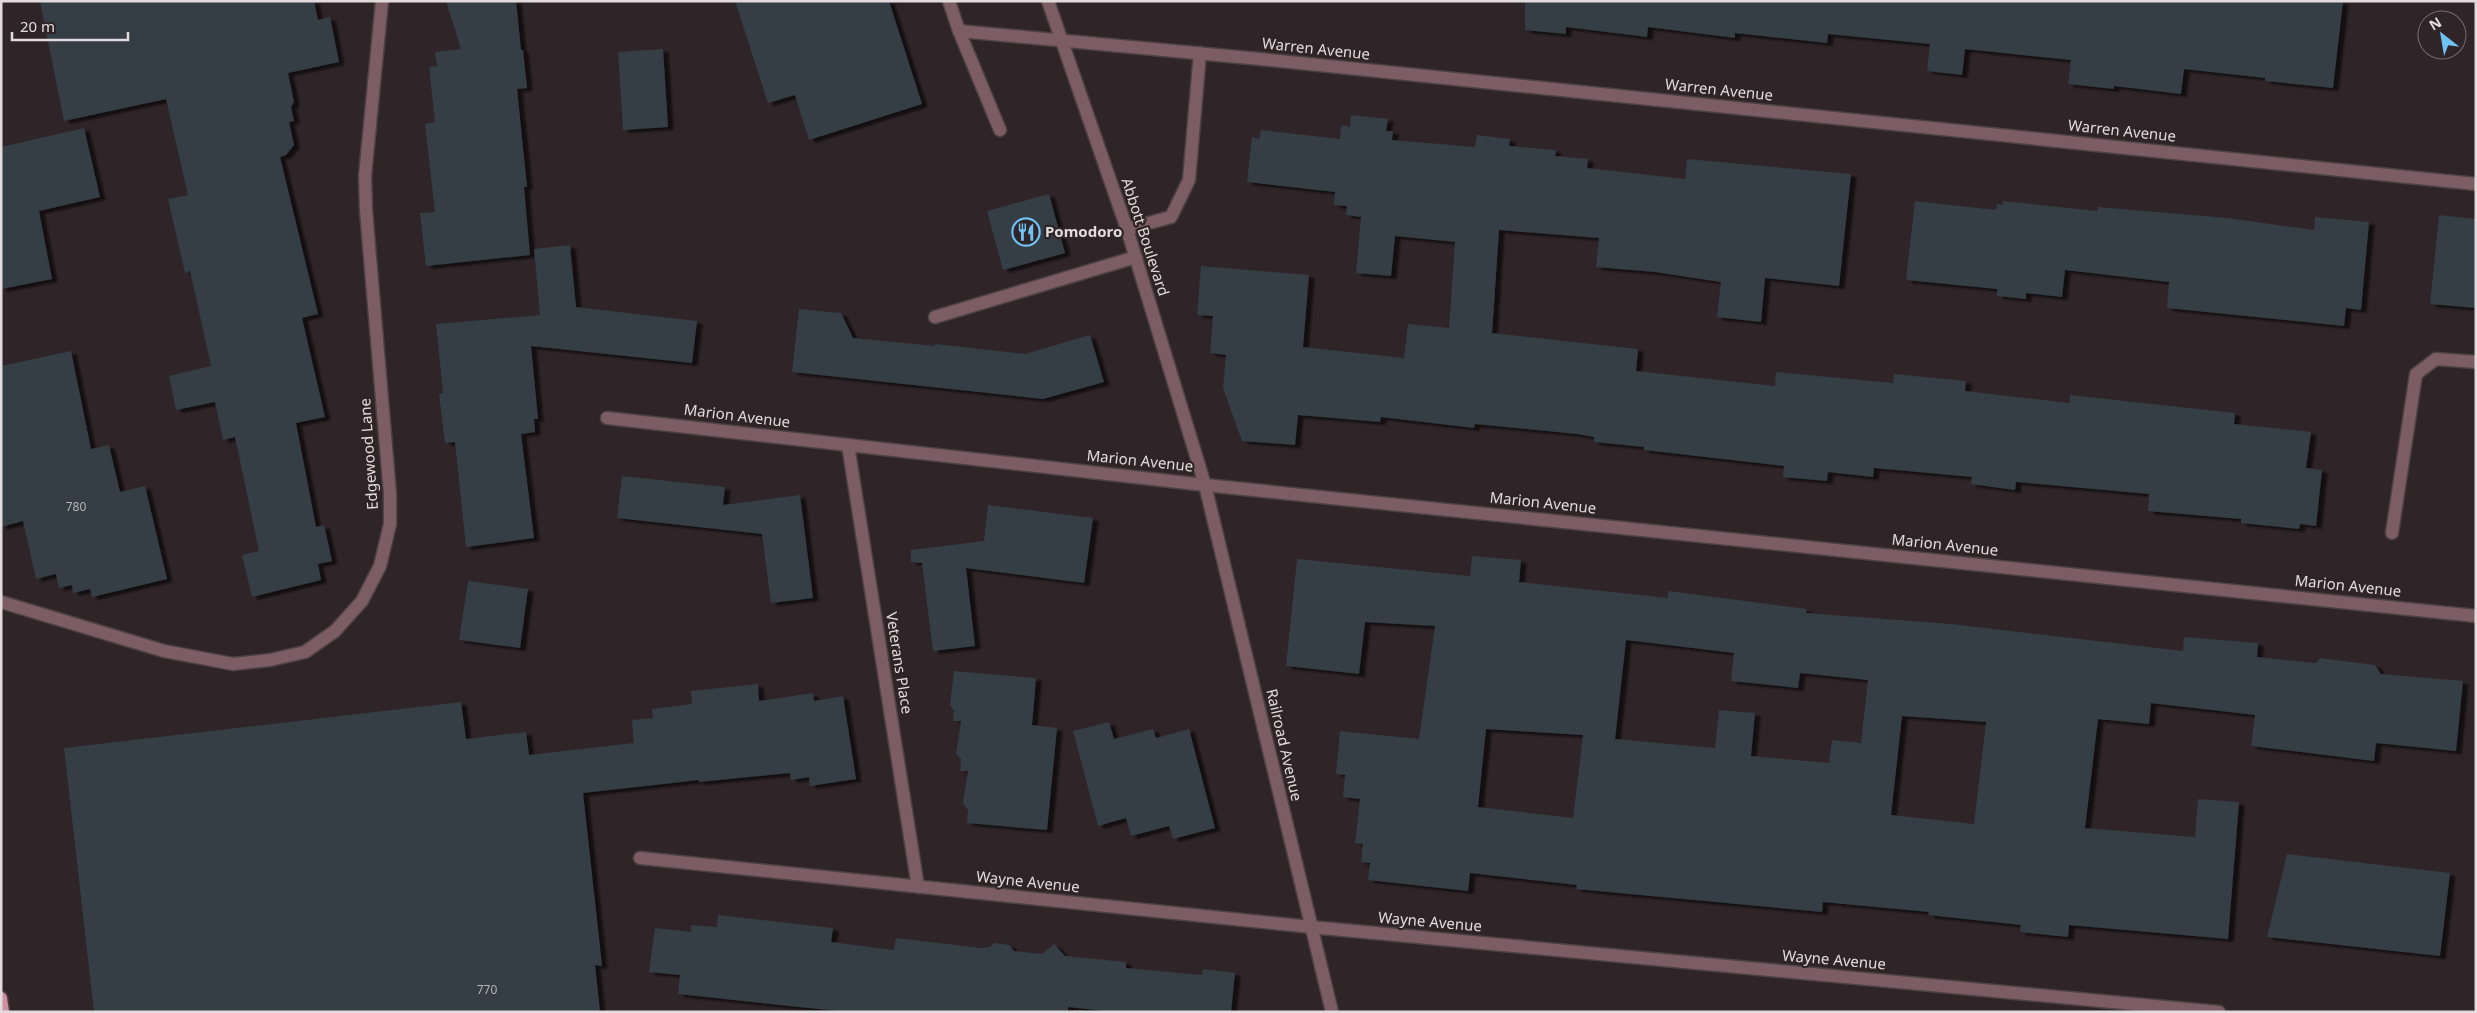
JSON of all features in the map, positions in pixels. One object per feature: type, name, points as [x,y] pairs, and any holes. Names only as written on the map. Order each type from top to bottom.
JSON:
[{"type":"main road","points":[[1,998],[3,1012]]},
{"type":"street","name":"Edgewood Lane","points":[[1,602],[164,651],[233,664],[270,660],[305,652],[335,631],[362,601],[380,566],[390,524],[390,494],[366,194],[366,168],[382,1]]},
{"type":"street","points":[[949,1],[1000,130]]},
{"type":"street","name":"Abbott Boulevard","points":[[1048,1],[1127,229],[1206,485]]},
{"type":"street","name":"Warren Avenue","points":[[959,30],[2476,184]]},
{"type":"street","points":[[1127,229],[1171,217],[1189,180],[1200,53]]},
{"type":"street","points":[[935,317],[1136,257]]},
{"type":"street","points":[[2392,533],[2416,374],[2436,360],[2476,362]]},
{"type":"street","name":"Marion Avenue","points":[[607,418],[1206,485],[2476,616]]},
{"type":"street","name":"Veterans Place","points":[[848,445],[918,886]]},
{"type":"street","name":"Railroad Avenue","points":[[1206,485],[1332,1012]]},
{"type":"street","name":"Wayne Avenue","points":[[640,858],[1311,927],[2219,1012]]},
{"type":"building","points":[[40,1],[314,1],[318,20],[330,17],[339,62],[288,73],[294,102],[291,107],[294,121],[289,122],[294,145],[286,155],[280,157],[318,314],[302,318],[325,417],[296,423],[316,527],[324,525],[332,561],[318,564],[321,580],[252,597],[242,555],[259,551],[235,437],[223,440],[215,402],[176,410],[169,376],[211,366],[190,271],[185,273],[168,199],[188,195],[166,99],[64,121]]},
{"type":"building","points":[[446,1],[516,1],[527,88],[517,89],[527,187],[524,187],[530,255],[426,266],[420,213],[435,212],[425,124],[435,122],[429,67],[437,66],[435,52],[461,49]]},
{"type":"building","points":[[735,1],[889,1],[922,104],[809,140],[795,95],[768,103]]},
{"type":"building","points":[[1525,1],[2343,1],[2333,88],[2265,81],[2265,78],[2184,69],[2181,94],[2114,86],[2114,89],[2068,84],[2071,60],[1965,49],[1962,75],[1927,71],[1930,44],[1828,34],[1827,43],[1735,33],[1735,38],[1648,27],[1647,37],[1566,27],[1566,34],[1525,30]]},
{"type":"building","points":[[663,49],[668,127],[623,130],[618,52]]},
{"type":"building","points":[[1351,115],[1388,119],[1386,131],[1393,131],[1392,140],[1475,147],[1477,135],[1510,139],[1509,146],[1556,150],[1555,156],[1588,159],[1587,168],[1685,179],[1687,159],[1851,174],[1839,286],[1765,278],[1761,322],[1717,317],[1721,282],[1655,272],[1596,267],[1599,238],[1499,230],[1492,333],[1638,349],[1636,371],[1775,386],[1776,372],[1893,383],[1894,374],[1966,381],[1965,391],[2070,403],[2070,395],[2235,413],[2234,424],[2311,432],[2306,468],[2322,470],[2316,526],[2300,524],[2299,529],[2241,523],[2241,519],[2148,511],[2149,494],[2016,482],[2015,490],[1971,484],[1972,477],[1874,468],[1873,477],[1828,472],[1827,481],[1783,477],[1784,466],[1644,450],[1644,447],[1594,442],[1594,437],[1577,434],[1475,424],[1474,428],[1381,417],[1380,422],[1298,415],[1295,445],[1242,441],[1223,388],[1226,355],[1210,353],[1213,316],[1197,315],[1201,266],[1309,275],[1303,347],[1404,358],[1408,324],[1449,328],[1455,242],[1395,236],[1391,276],[1356,273],[1361,217],[1346,215],[1347,206],[1334,205],[1335,192],[1247,182],[1252,137],[1259,139],[1261,130],[1340,139],[1341,125],[1350,127]]},
{"type":"building","points":[[84,128],[100,197],[39,211],[52,279],[1,289],[1,147]]},
{"type":"building","name":"Pomodoro","points":[[1049,194],[1065,253],[1003,270],[987,211]]},
{"type":"building","points":[[1915,201],[1996,210],[1997,204],[2003,205],[2003,201],[2097,211],[2098,207],[2227,218],[2314,230],[2315,217],[2369,222],[2361,310],[2346,308],[2344,326],[2167,308],[2169,282],[2065,270],[2062,297],[2026,293],[2026,299],[1997,296],[1997,289],[1906,280]]},
{"type":"building","points":[[2439,215],[2476,219],[2476,308],[2430,304]]},
{"type":"building","points":[[570,245],[576,307],[697,321],[692,363],[531,346],[538,419],[534,419],[535,432],[521,434],[534,538],[466,547],[455,442],[445,443],[439,394],[443,393],[436,324],[540,315],[534,249]]},
{"type":"building","points":[[799,309],[841,313],[853,338],[935,346],[935,344],[1025,354],[1090,335],[1104,382],[1043,399],[792,372]]},
{"type":"building","points":[[71,351],[91,449],[109,445],[120,492],[145,486],[167,579],[92,597],[90,589],[73,593],[72,585],[59,588],[56,574],[36,579],[23,521],[1,527],[1,366]]},
{"type":"building","points":[[622,476],[725,487],[723,505],[800,495],[813,598],[771,603],[762,534],[617,518]]},
{"type":"building","points":[[988,505],[1093,518],[1084,583],[966,568],[975,646],[933,651],[922,563],[911,562],[911,550],[984,541]]},
{"type":"building","points":[[1472,556],[1521,560],[1519,582],[1668,598],[1668,591],[1807,609],[1806,613],[1951,624],[2183,651],[2184,637],[2258,643],[2257,657],[2316,663],[2320,658],[2375,665],[2381,674],[2463,681],[2456,751],[2376,743],[2374,761],[2251,746],[2255,715],[2151,703],[2149,724],[2098,719],[2085,828],[2195,837],[2198,799],[2239,802],[2228,939],[2069,925],[2068,937],[2020,932],[2021,925],[1928,915],[1929,912],[1823,902],[1822,912],[1576,889],[1577,885],[1470,873],[1468,891],[1368,880],[1370,863],[1361,862],[1363,844],[1355,843],[1360,799],[1343,797],[1345,775],[1336,774],[1340,731],[1419,739],[1435,626],[1365,622],[1359,674],[1286,666],[1297,559],[1470,576]],"holes":[[[1626,640],[1734,653],[1731,681],[1798,688],[1800,673],[1868,680],[1861,743],[1832,740],[1829,763],[1751,756],[1755,713],[1719,710],[1715,748],[1615,739]],[[1902,716],[1986,722],[1974,824],[1891,815]],[[1486,729],[1583,735],[1573,818],[1478,807]]]},
{"type":"building","points":[[468,581],[528,589],[520,648],[459,640]]},
{"type":"building","points":[[954,671],[1036,678],[1032,725],[1057,728],[1047,830],[967,823],[968,810],[963,803],[968,771],[960,771],[961,759],[956,754],[961,721],[953,721],[954,711],[950,705]]},
{"type":"building","points":[[758,684],[759,701],[813,693],[814,701],[843,696],[856,779],[810,786],[809,777],[791,780],[790,773],[699,782],[699,780],[583,793],[602,966],[595,965],[600,1012],[94,1012],[64,748],[461,702],[466,739],[526,732],[529,755],[634,743],[632,720],[653,718],[652,709],[692,704],[691,691]]},
{"type":"building","points":[[1109,722],[1114,739],[1153,729],[1156,738],[1189,729],[1215,828],[1173,839],[1169,826],[1131,836],[1126,818],[1098,826],[1073,731]]},
{"type":"building","points":[[2287,854],[2450,873],[2440,956],[2267,937]]},
{"type":"building","points":[[718,915],[833,928],[831,942],[894,950],[896,938],[981,948],[990,947],[994,943],[1009,945],[1014,951],[1042,954],[1054,944],[1065,956],[1126,962],[1126,968],[1202,975],[1203,969],[1235,973],[1231,1012],[1116,1012],[1068,1007],[1068,1012],[847,1012],[678,994],[680,975],[649,972],[655,928],[691,932],[691,925],[717,927]]},
{"type":"place","name":"Pomodoro","points":[[1026,232]]}]
